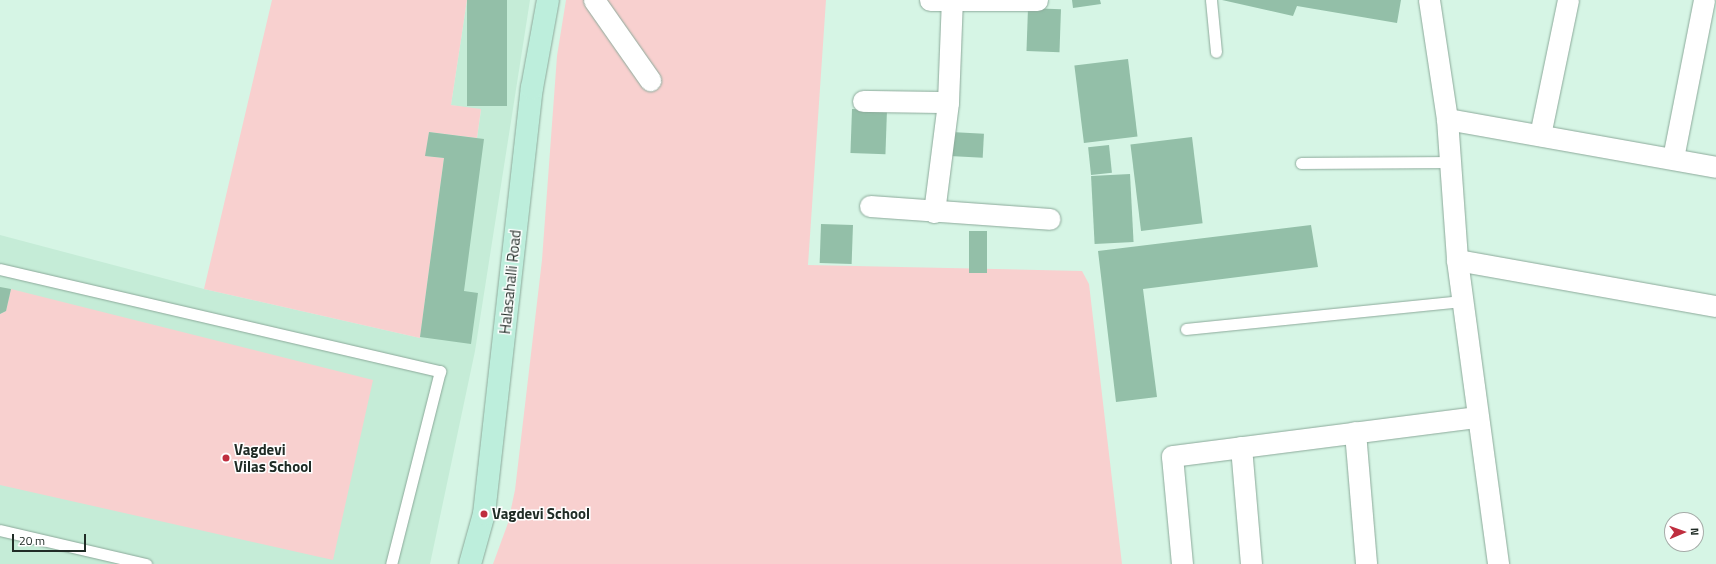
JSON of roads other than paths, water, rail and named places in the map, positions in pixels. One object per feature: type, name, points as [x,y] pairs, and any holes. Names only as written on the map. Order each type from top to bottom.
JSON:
[{"type":"main road","name":"Halasahalli Road","points":[[470,564],[484,514],[532,88],[548,0]]},
{"type":"street","points":[[594,0],[650,80]]},
{"type":"street","points":[[930,0],[1038,0]]},
{"type":"street","points":[[934,212],[948,102],[952,0]]},
{"type":"street","points":[[1430,0],[1447,119],[1457,260],[1498,564]]},
{"type":"street","points":[[1540,135],[1568,0]]},
{"type":"street","points":[[1673,158],[1704,0]]},
{"type":"street","points":[[864,101],[948,102]]},
{"type":"street","points":[[1447,119],[1673,158],[1716,167]]},
{"type":"street","points":[[870,206],[934,212],[1050,219]]},
{"type":"street","points":[[1457,260],[1716,306]]},
{"type":"street","points":[[1182,564],[1172,456],[1477,417]]},
{"type":"street","points":[[1355,432],[1366,564]]},
{"type":"street","points":[[1241,447],[1251,564]]},
{"type":"lane","points":[[1211,0],[1216,52]]},
{"type":"lane","points":[[1301,163],[1450,162]]},
{"type":"lane","points":[[0,269],[440,372],[391,564]]},
{"type":"lane","points":[[1186,329],[1462,301]]},
{"type":"lane","points":[[0,530],[146,564]]},
{"type":"place","name":"Vagdevi Vilas School","points":[[226,458]]},
{"type":"place","name":"Vagdevi School","points":[[484,514]]}]
